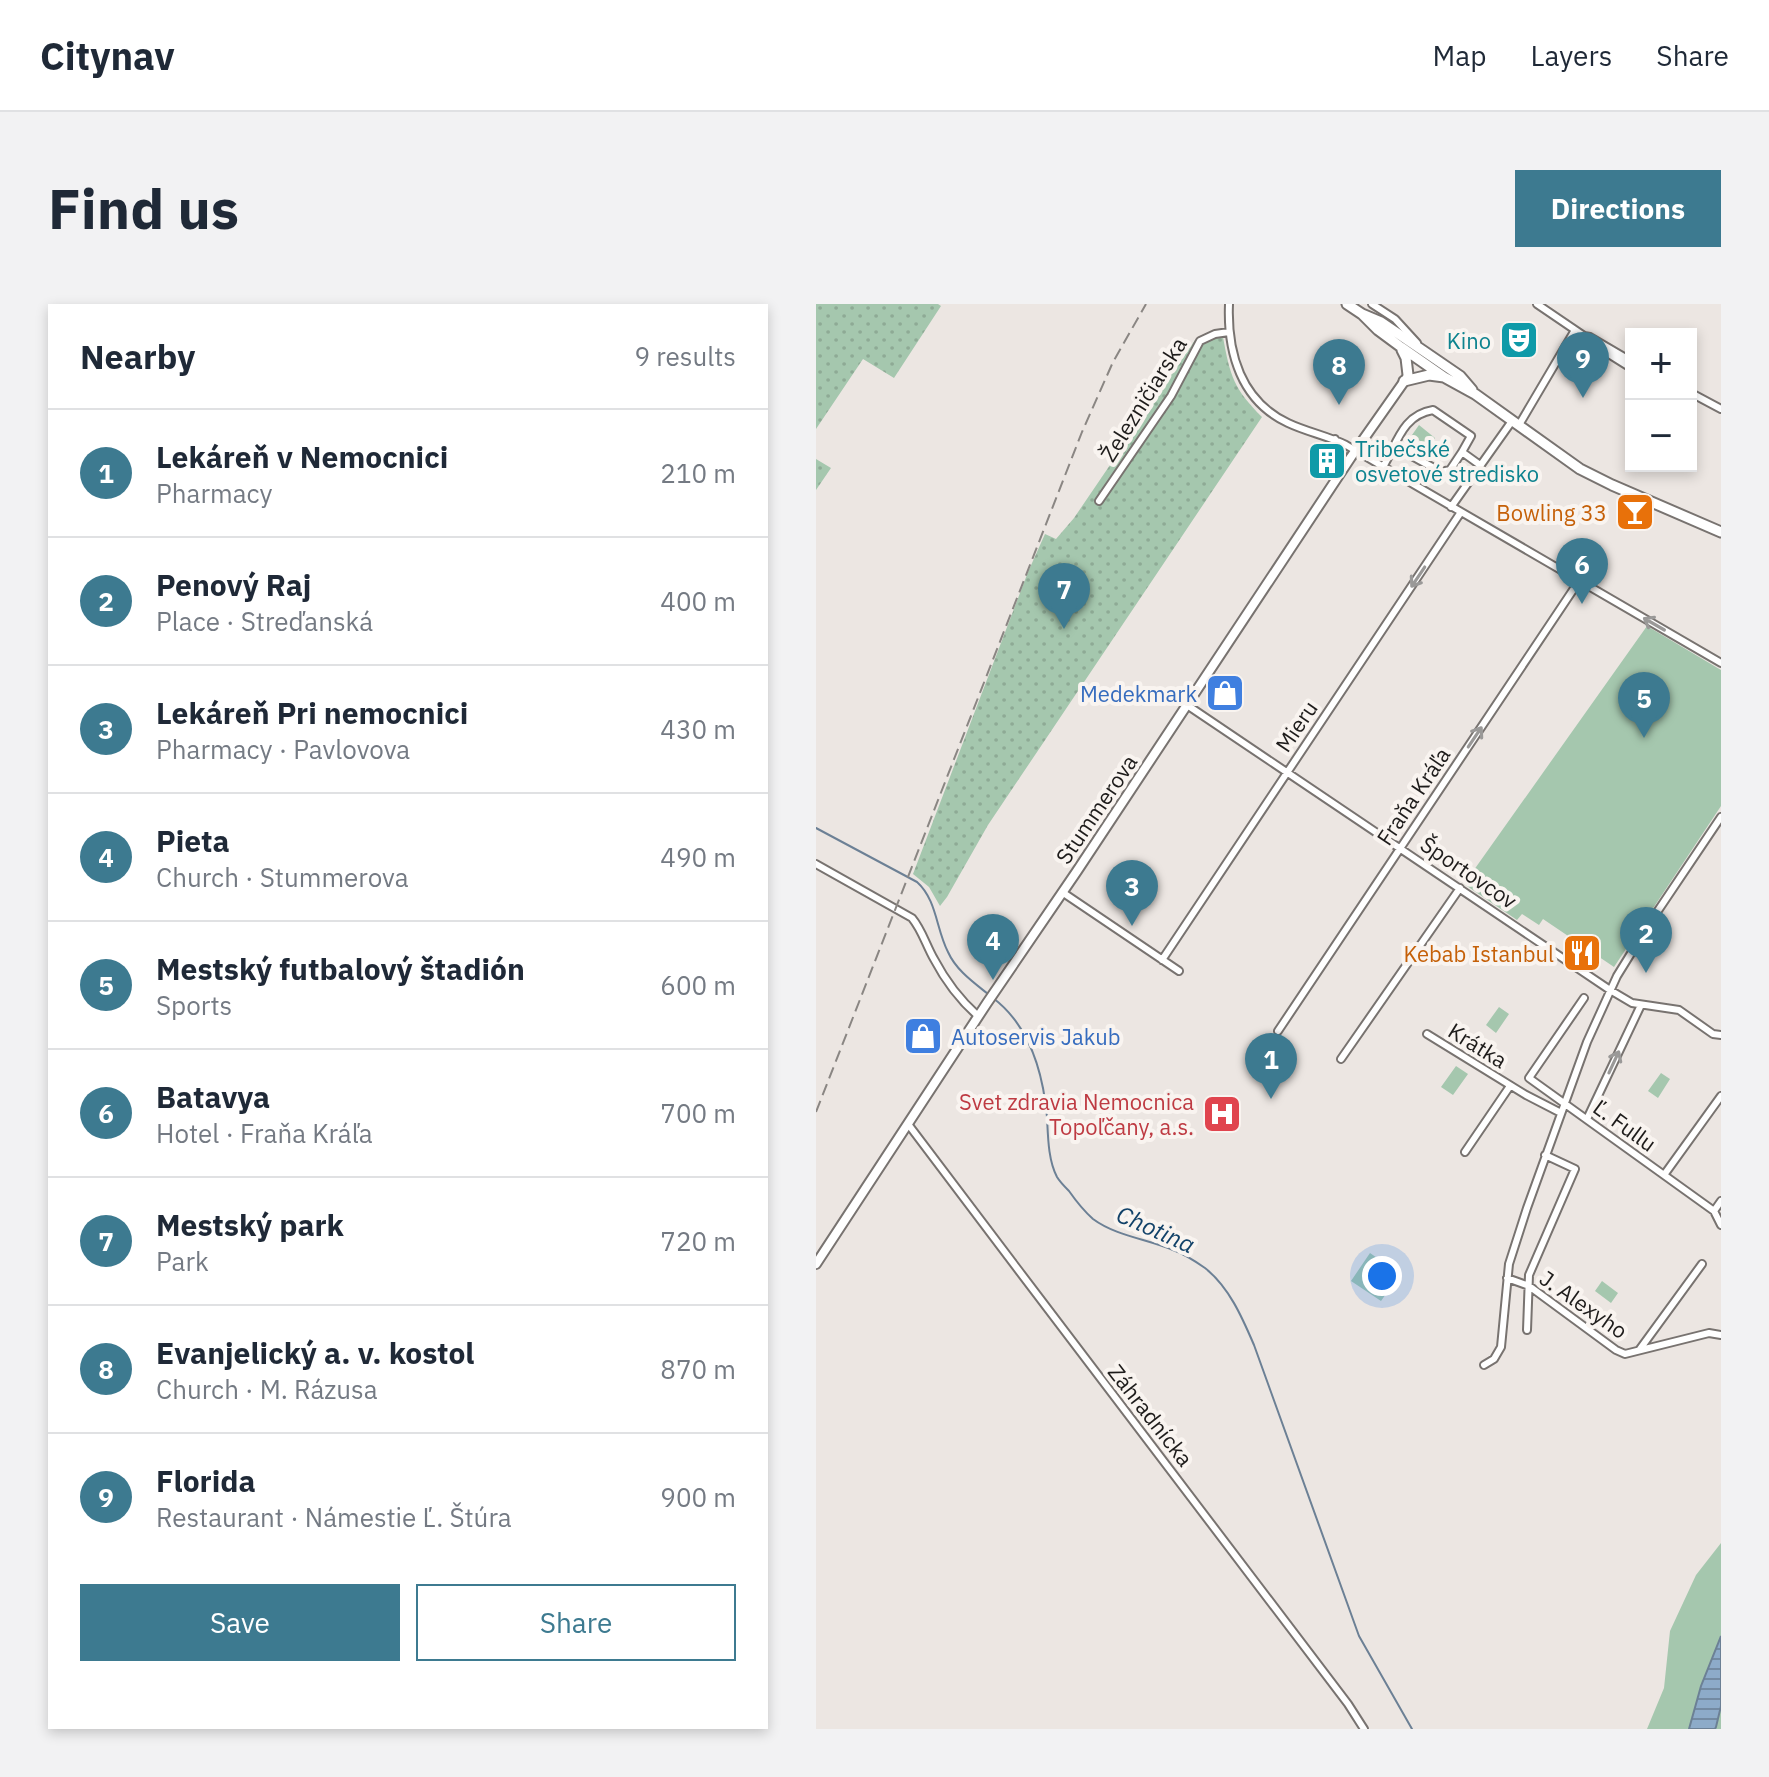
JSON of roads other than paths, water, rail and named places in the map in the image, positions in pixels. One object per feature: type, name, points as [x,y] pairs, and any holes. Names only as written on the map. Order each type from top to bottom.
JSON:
[{"type":"main road","points":[[1347,304],[1381,322],[1444,377],[1475,394],[1589,474],[1721,532]]},
{"type":"main road","points":[[1362,314],[1401,347],[1460,376],[1475,394]]},
{"type":"main road","points":[[1401,347],[1406,358],[1406,378]]},
{"type":"main road","points":[[1406,378],[1422,356]]},
{"type":"main road","points":[[1406,378],[1444,377]]},
{"type":"street","points":[[1229,304],[1230,344],[1237,370],[1261,406],[1292,425],[1335,439],[1721,663]]},
{"type":"street","points":[[1372,304],[1395,319],[1422,356]]},
{"type":"street","points":[[1537,304],[1625,364]]},
{"type":"street","points":[[1451,507],[1515,423],[1575,330]]},
{"type":"street","name":"Železničiarska","points":[[1099,501],[1171,396],[1200,341],[1229,332]]},
{"type":"street","points":[[1584,336],[1625,357]]},
{"type":"street","name":"Stummerova","points":[[816,1264],[978,1016],[1406,378]]},
{"type":"street","points":[[1697,396],[1721,409]]},
{"type":"street","points":[[1383,467],[1395,439],[1419,413],[1433,410],[1471,436],[1450,470],[1441,472],[1394,446]]},
{"type":"street","points":[[1335,439],[1342,454],[1342,471]]},
{"type":"street","points":[[1462,452],[1480,465]]},
{"type":"street","name":"Mieru","points":[[1162,960],[1461,512]]},
{"type":"street","name":"Fraňa Kráľa","points":[[1278,1031],[1579,581]]},
{"type":"street","name":"Športovcov","points":[[1187,705],[1610,990],[1632,1003],[1679,1010],[1713,1034],[1721,1035]]},
{"type":"street","points":[[1484,1365],[1494,1359],[1501,1347],[1509,1264],[1587,1042],[1617,976],[1721,817]]},
{"type":"street","points":[[816,864],[912,918],[939,969],[978,1016]]},
{"type":"street","points":[[1341,1059],[1460,888]]},
{"type":"street","points":[[1062,892],[1179,971]]},
{"type":"street","name":"Ľ. Fullu","points":[[1584,998],[1529,1078],[1714,1211],[1721,1225]]},
{"type":"street","points":[[1587,1119],[1641,1005]]},
{"type":"street","name":"Krátka","points":[[1427,1034],[1510,1086],[1561,1113]]},
{"type":"street","points":[[1721,1035],[1721,1043]]},
{"type":"street","name":"Krátka","points":[[1465,1152],[1510,1086]]},
{"type":"street","name":"Ľ. Fullu","points":[[1664,1175],[1721,1096]]},
{"type":"street","name":"Záhradnícka","points":[[908,1124],[1364,1729]]},
{"type":"street","points":[[1527,1330],[1529,1275],[1575,1169],[1545,1155]]},
{"type":"street","points":[[1714,1211],[1721,1201]]},
{"type":"street","name":"J. Alexyho","points":[[1640,1349],[1702,1264]]},
{"type":"street","name":"J. Alexyho","points":[[1507,1278],[1529,1286],[1625,1354],[1709,1333],[1721,1335]]},
{"type":"water","points":[[1721,1636],[1721,1706],[1716,1727],[1689,1729],[1701,1686]]},
{"type":"waterway","name":"Chotina","points":[[816,828],[917,882],[929,897],[951,958],[965,975],[988,994]]},
{"type":"waterway","name":"Chotina","points":[[993,998],[1016,1022],[1038,1067],[1045,1100],[1050,1156],[1060,1181],[1093,1219],[1189,1258],[1214,1276],[1234,1303],[1254,1345],[1359,1636],[1412,1729]]},
{"type":"railway","points":[[816,1112],[1082,432],[1113,362],[1146,304]]},
{"type":"place","name":"Kino","points":[[1519,340]]},
{"type":"place","name":"Florida","points":[[1583,398]]},
{"type":"place","name":"Evanjelický a. v. kostol","points":[[1339,405]]},
{"type":"place","name":"Tribečské osvetové stredisko","points":[[1327,461]]},
{"type":"place","name":"Bowling 33","points":[[1635,512]]},
{"type":"place","name":"Batavya","points":[[1582,604]]},
{"type":"place","name":"Mestský park","points":[[1064,629]]},
{"type":"place","name":"Medekmark","points":[[1225,693]]},
{"type":"place","name":"Mestský futbalový štadión","points":[[1644,738]]},
{"type":"place","name":"Lekáreň Pri nemocnici","points":[[1132,926]]},
{"type":"place","name":"Kebab Istanbul","points":[[1582,953]]},
{"type":"place","name":"Penový Raj","points":[[1646,973]]},
{"type":"place","name":"Pieta","points":[[993,980]]},
{"type":"place","name":"Autoservis Jakub","points":[[923,1036]]},
{"type":"place","name":"Lekáreň v Nemocnici","points":[[1271,1099]]},
{"type":"place","name":"Svet zdravia Nemocnica Topoľčany, a.s.","points":[[1222,1114]]}]
